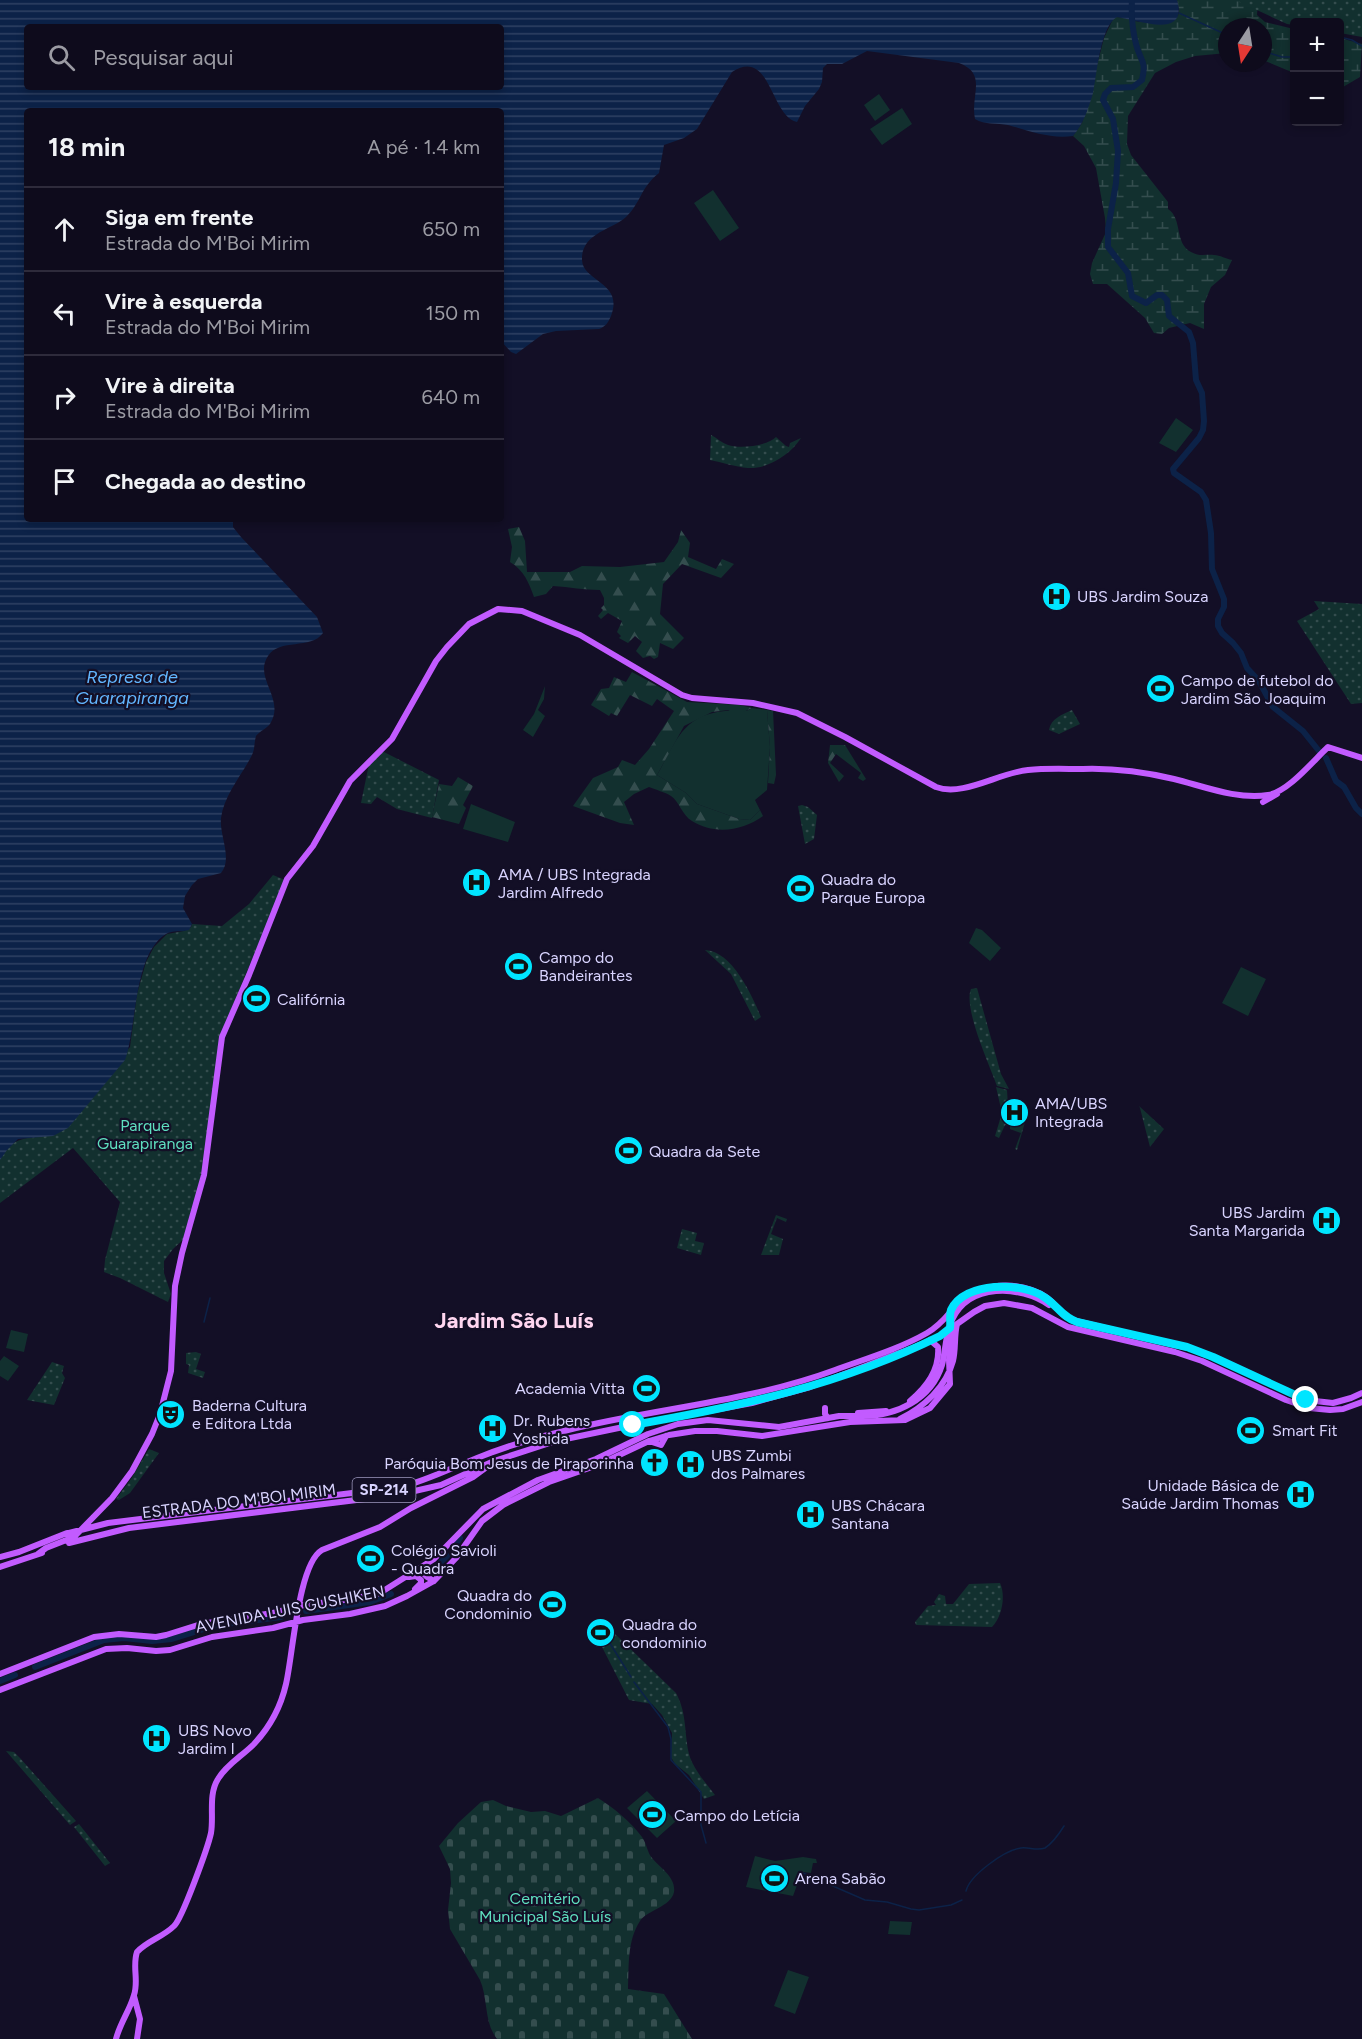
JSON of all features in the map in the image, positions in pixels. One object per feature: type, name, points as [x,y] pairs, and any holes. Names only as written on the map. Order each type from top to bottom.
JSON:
[{"type":"main road","points":[[0,1557],[65,1534],[92,1521],[132,1471],[152,1434],[171,1371],[175,1286],[204,1175],[222,1037],[287,879],[317,840],[350,782],[392,739],[436,661],[469,624],[498,609],[522,611],[580,635],[682,695],[692,698],[753,703],[797,713],[941,789],[958,790],[1029,769],[1089,769],[1151,774],[1225,792],[1270,792],[1282,789]]},
{"type":"main road","points":[[1263,802],[1273,798],[1299,776],[1328,747],[1362,758]]},
{"type":"main road","points":[[894,1421],[905,1420],[924,1412],[944,1393],[950,1384],[948,1318],[951,1310],[959,1300],[976,1291],[993,1286],[1024,1288],[1043,1296],[1064,1316],[1086,1324],[1177,1344],[1200,1352],[1306,1400],[1333,1403],[1362,1393]]},
{"type":"main road","name":"AVENIDA LUIS GUSHIKEN","points":[[0,1674],[94,1637],[119,1634],[156,1637],[201,1624],[368,1596],[387,1590],[434,1558],[483,1509],[538,1480],[596,1459],[648,1434],[678,1424],[718,1420],[769,1427],[839,1416],[874,1416],[897,1412],[926,1392],[940,1368],[950,1322],[961,1307],[970,1300],[990,1292],[1014,1290],[1037,1298],[1064,1316]]},
{"type":"main road","points":[[952,1297],[959,1300]]},
{"type":"main road","name":"ESTRADA DO M'BOI MIRIM","points":[[38,1554],[92,1536],[129,1528],[413,1492],[441,1485],[474,1468],[567,1438],[771,1398],[836,1378],[930,1340],[985,1306],[1004,1303],[1032,1308],[1068,1327],[1166,1349],[1202,1361],[1286,1400],[1309,1408],[1330,1410],[1362,1402]]},
{"type":"main road","name":"ESTRADA DO M'BOI MIRIM","points":[[65,1534],[81,1529],[92,1521],[303,1499],[412,1484],[520,1442],[569,1430],[729,1400],[799,1382],[915,1339],[935,1329],[948,1318]]},
{"type":"main road","points":[[894,1421],[918,1409],[944,1381],[954,1357],[957,1324]]},
{"type":"main road","points":[[930,1340],[935,1343],[939,1351],[931,1379]]},
{"type":"main road","points":[[925,1372],[931,1379]]},
{"type":"main road","points":[[839,1416],[886,1411],[901,1406],[937,1376],[944,1381],[944,1393]]},
{"type":"main road","points":[[825,1408],[828,1418]]},
{"type":"main road","points":[[818,1411],[820,1420]]},
{"type":"main road","name":"AVENIDA LUIS GUSHIKEN","points":[[0,1690],[106,1649],[170,1650],[212,1637],[273,1628],[297,1621],[385,1606],[434,1581],[456,1558],[482,1521],[503,1505],[549,1482],[598,1465],[649,1441],[661,1445],[668,1435],[717,1431],[762,1436],[850,1422],[894,1421]]},
{"type":"main road","points":[[473,1477],[475,1459]]},
{"type":"main road","points":[[137,2039],[140,2019],[134,1996],[136,1952],[148,1942],[169,1931],[177,1923],[209,1841],[213,1790],[217,1780],[260,1737],[282,1697],[290,1664],[298,1606],[310,1564],[318,1552],[366,1533],[473,1477],[494,1461]]},
{"type":"main road","points":[[293,1508],[301,1504],[303,1499]]},
{"type":"main road","points":[[0,1567],[38,1554],[46,1548],[74,1537],[81,1529]]},
{"type":"main road","points":[[419,1569],[434,1581]]},
{"type":"main road","points":[[405,1578],[417,1576],[421,1583],[407,1596]]},
{"type":"main road","points":[[116,2039],[134,1996]]},
{"type":"main road","points":[[128,2007],[137,2006]]},
{"type":"green space","points":[[1177,0],[1258,0],[1257,15],[1260,18],[1218,18],[1218,54],[1195,56],[1176,62],[1155,73],[1128,116],[1127,144],[1131,155],[1168,202],[1168,209],[1176,219],[1182,243],[1191,252],[1216,255],[1232,260],[1225,275],[1211,287],[1204,304],[1204,329],[1190,323],[1169,328],[1162,334],[1154,333],[1145,318],[1107,284],[1093,284],[1090,274],[1092,263],[1106,232],[1105,218],[1096,168],[1084,146],[1073,136],[1082,123],[1104,38],[1113,19],[1116,17],[1139,22],[1178,16]]},
{"type":"green space","points":[[1235,0],[1362,0],[1362,37],[1344,34],[1344,18],[1290,18],[1290,24]]},
{"type":"green space","points":[[1272,24],[1290,28],[1290,71],[1272,64]]},
{"type":"green space","points":[[1344,39],[1362,44],[1360,77],[1344,86]]},
{"type":"green space","points":[[879,94],[890,110],[875,121],[864,105]]},
{"type":"green space","points":[[902,108],[912,124],[882,145],[870,129]]},
{"type":"green space","points":[[713,190],[739,228],[720,241],[694,203]]},
{"type":"green space","points":[[1176,418],[1193,430],[1176,452],[1159,443]]},
{"type":"green space","points":[[711,435],[726,444],[739,447],[760,445],[776,437],[789,447],[790,443],[801,438],[778,460],[756,468],[748,468],[710,460]]},
{"type":"green space","points":[[519,527],[525,541],[527,572],[570,572],[582,566],[620,567],[664,562],[678,542],[681,530],[690,543],[688,557],[716,569],[722,559],[734,564],[721,578],[682,564],[663,584],[660,614],[684,638],[673,649],[660,643],[658,657],[643,658],[636,651],[642,642],[635,636],[628,643],[619,638],[621,636],[617,632],[622,621],[608,613],[601,619],[598,616],[604,605],[604,598],[600,590],[553,586],[546,594],[534,597],[522,573],[510,562],[512,547],[508,529]]},
{"type":"green space","points":[[1314,601],[1362,604],[1362,703],[1351,704],[1297,621],[1319,609]]},
{"type":"green space","points":[[632,672],[687,702],[740,705],[752,708],[737,715],[728,710],[712,712],[684,726],[657,775],[686,793],[697,804],[739,819],[750,820],[760,810],[763,816],[738,828],[719,830],[710,828],[692,821],[671,796],[649,787],[624,802],[634,825],[620,823],[573,806],[593,778],[618,767],[622,760],[635,765],[649,749],[674,711],[657,699],[652,706],[630,695],[617,716],[611,713],[609,716],[591,705],[601,689],[609,688],[614,677],[626,682]]},
{"type":"green space","name":"Campo de futebol do Jardim São Joaquim","points":[[1168,680],[1173,691],[1151,698],[1148,687]]},
{"type":"green space","points":[[545,686],[544,699],[538,710],[545,716],[533,737],[523,730],[534,714]]},
{"type":"green space","points":[[752,708],[767,710],[770,747],[767,790],[755,800],[760,810],[750,820],[739,819],[697,804],[686,793],[657,775],[676,741],[690,724],[711,714]]},
{"type":"green space","points":[[767,710],[773,711],[776,775],[774,784],[768,783],[770,747]]},
{"type":"green space","points":[[1072,710],[1080,724],[1059,734],[1049,730],[1055,720]]},
{"type":"green space","points":[[830,745],[845,745],[866,779],[863,781],[858,778],[861,773],[836,754],[830,763],[844,776],[839,782],[828,763]]},
{"type":"green space","points":[[382,751],[439,780],[432,818],[397,809],[377,797],[371,804],[361,803],[369,764]]},
{"type":"green space","points":[[458,777],[473,786],[463,805],[466,808],[459,824],[432,817],[439,784],[452,786]]},
{"type":"green space","points":[[471,804],[515,822],[508,842],[463,829]]},
{"type":"green space","points":[[802,805],[817,815],[814,839],[805,844],[798,806]]},
{"type":"green space","name":"Parque Guarapiranga","points":[[273,875],[285,880],[220,1036],[207,1149],[187,1236],[164,1261],[164,1273],[171,1294],[168,1302],[104,1272],[120,1202],[73,1148],[0,1203],[0,1159],[9,1146],[15,1142],[30,1137],[53,1136],[130,1047],[137,994],[146,962],[154,947],[167,934],[184,931],[192,924],[222,926],[249,904]]},
{"type":"green space","name":"Quadra do Parque Europa","points":[[798,877],[810,881],[803,900],[791,896]]},
{"type":"green space","points":[[976,928],[982,930],[1001,948],[990,961],[969,943]]},
{"type":"green space","points":[[705,950],[715,952],[732,966],[746,986],[761,1017],[755,1021],[731,974]]},
{"type":"green space","name":"Campo do Bandeirantes","points":[[508,957],[531,962],[528,975],[505,970]]},
{"type":"green space","points":[[1241,967],[1266,979],[1248,1016],[1222,1003]]},
{"type":"green space","points":[[977,988],[1001,1074],[1009,1089],[997,1086],[978,1037],[970,998],[971,989]]},
{"type":"green space","points":[[996,1087],[1007,1090],[1009,1123],[1024,1122],[1027,1115],[1017,1150],[1015,1149],[1021,1133],[1010,1129],[1010,1126],[1005,1125],[999,1138],[995,1136],[1002,1113]]},
{"type":"green space","points":[[1139,1106],[1164,1129],[1150,1147],[1140,1108]]},
{"type":"green space","points":[[776,1215],[787,1219],[786,1222],[777,1218],[771,1234],[783,1239],[779,1255],[761,1255]]},
{"type":"green space","points":[[682,1229],[697,1233],[695,1241],[704,1243],[701,1255],[677,1248]]},
{"type":"green space","points":[[11,1330],[28,1334],[24,1352],[6,1348]]},
{"type":"green space","points":[[186,1353],[201,1354],[196,1369],[205,1372],[203,1378],[188,1373]]},
{"type":"green space","points":[[4,1356],[19,1366],[8,1381],[0,1376],[0,1361]]},
{"type":"green space","points":[[52,1362],[64,1366],[62,1373],[65,1378],[54,1405],[27,1400]]},
{"type":"green space","points":[[149,1449],[159,1453],[130,1493],[119,1500],[116,1499],[131,1479]]},
{"type":"green space","points":[[1000,1583],[1003,1594],[1002,1606],[992,1627],[916,1625],[915,1622],[928,1606],[936,1605],[934,1602],[939,1594],[945,1596],[946,1604],[953,1604],[969,1584]]},
{"type":"green space","points":[[612,1631],[676,1693],[684,1715],[687,1746],[691,1760],[715,1795],[704,1799],[689,1775],[675,1764],[671,1757],[672,1733],[662,1715],[652,1704],[629,1700],[601,1645]]},
{"type":"green space","points":[[6,1751],[14,1752],[20,1758],[76,1821],[70,1825]]},
{"type":"green space","name":"Campo do Letícia","points":[[647,1791],[676,1821],[657,1838],[627,1808]]},
{"type":"green space","name":"Cemitério Municipal São Luís","points":[[598,1798],[638,1831],[650,1856],[670,1877],[674,1887],[672,1897],[664,1905],[643,1917],[636,1929],[630,1954],[628,1989],[664,1994],[692,2039],[497,2039],[490,2026],[480,1980],[450,1929],[448,1910],[450,1869],[439,1846],[458,1823],[481,1802],[493,1800],[506,1806],[531,1812],[545,1811],[561,1816]]},
{"type":"green space","points":[[79,1824],[110,1863],[105,1866],[74,1827]]},
{"type":"green space","name":"Arena Sabão","points":[[755,1856],[775,1861],[803,1857],[816,1859],[817,1863],[813,1863],[811,1873],[802,1872],[793,1896],[746,1887]]},
{"type":"green space","points":[[890,1921],[912,1922],[910,1935],[888,1934]]},
{"type":"green space","points":[[788,1970],[809,1977],[795,2014],[774,2006]]},
{"type":"water","name":"Represa de Guarapiranga","points":[[0,0],[1177,0],[1179,13],[1175,20],[1168,24],[1158,25],[1117,17],[1111,22],[1103,40],[1090,104],[1073,136],[1048,135],[975,119],[975,79],[968,68],[959,63],[867,51],[842,64],[827,64],[823,68],[819,89],[805,106],[797,122],[788,117],[781,108],[763,75],[755,68],[745,67],[732,72],[697,129],[684,138],[664,145],[659,173],[648,184],[631,212],[598,233],[586,244],[582,260],[584,267],[608,289],[612,296],[614,305],[607,323],[599,329],[556,331],[543,334],[516,354],[504,344],[504,108],[24,108],[24,522],[233,522],[233,527],[241,537],[317,617],[323,633],[311,641],[280,647],[268,656],[264,664],[274,715],[270,724],[256,736],[252,755],[229,793],[223,810],[221,825],[226,854],[224,867],[221,873],[198,879],[185,896],[183,908],[192,924],[189,930],[166,934],[155,944],[147,958],[125,1060],[68,1128],[53,1136],[18,1139],[0,1160]]},
{"type":"waterway","points":[[1132,0],[1134,33],[1143,64],[1142,80],[1133,87],[1111,88],[1103,100],[1113,119],[1118,151],[1116,183],[1108,229],[1108,247],[1128,273],[1132,296],[1146,303],[1157,295],[1162,295],[1167,300],[1169,316],[1189,332],[1193,343],[1196,380],[1202,393],[1203,430],[1173,469],[1174,473],[1201,492],[1206,500],[1211,533],[1212,569],[1224,599],[1218,626],[1241,653],[1247,668],[1259,681],[1273,707],[1303,731],[1319,751]]},
{"type":"waterway","points":[[1179,13],[1218,31]]},
{"type":"waterway","points":[[1344,38],[1362,46]]},
{"type":"waterway","points":[[1272,54],[1290,57]]},
{"type":"waterway","points":[[1326,758],[1336,781],[1344,787],[1362,814]]},
{"type":"waterway","points":[[204,1322],[210,1298]]},
{"type":"waterway","points":[[453,1548],[460,1538]]},
{"type":"waterway","points":[[438,1565],[447,1556]]},
{"type":"waterway","points":[[306,1611],[370,1602],[391,1594]]},
{"type":"waterway","points":[[35,1667],[104,1640],[172,1639],[217,1625],[281,1617]]},
{"type":"waterway","points":[[606,1637],[631,1677]]},
{"type":"waterway","points":[[0,1681],[15,1675]]},
{"type":"waterway","points":[[634,1682],[668,1727],[671,1739],[671,1760],[701,1792],[701,1825],[706,1843]]},
{"type":"waterway","points":[[966,1891],[974,1878],[998,1858],[1021,1848],[1045,1848],[1064,1826]]},
{"type":"waterway","points":[[803,1873],[865,1900],[887,1902],[911,1909],[951,1905],[962,1900]]},
{"type":"place","name":"UBS Jardim Souza","points":[[1056,596]]},
{"type":"place","name":"Campo de futebol do Jardim São Joaquim","points":[[1160,689]]},
{"type":"place","name":"AMA / UBS Integrada Jardim Alfredo","points":[[477,883]]},
{"type":"place","name":"Quadra do Parque Europa","points":[[800,888]]},
{"type":"place","name":"Campo do Bandeirantes","points":[[518,966]]},
{"type":"place","name":"Califórnia","points":[[256,999]]},
{"type":"place","name":"AMA/UBS Integrada","points":[[1014,1112]]},
{"type":"place","name":"Quadra da Sete","points":[[628,1151]]},
{"type":"place","name":"UBS Jardim Santa Margarida","points":[[1326,1221]]},
{"type":"place","name":"Academia Vitta","points":[[646,1388]]},
{"type":"place","name":"Baderna Cultura e Editora Ltda","points":[[171,1414]]},
{"type":"place","name":"Dr. Rubens Yoshida","points":[[492,1429]]},
{"type":"place","name":"Smart Fit","points":[[1251,1430]]},
{"type":"place","name":"Paróquia Bom Jesus de Piraporinha","points":[[655,1463]]},
{"type":"place","name":"UBS Zumbi dos Palmares","points":[[690,1464]]},
{"type":"place","name":"Unidade Básica de Saúde Jardim Thomas","points":[[1300,1494]]},
{"type":"place","name":"UBS Chácara Santana","points":[[810,1514]]},
{"type":"place","name":"Colégio Savioli - Quadra","points":[[370,1559]]},
{"type":"place","name":"Quadra do Condominio","points":[[553,1604]]},
{"type":"place","name":"Quadra do condominio","points":[[601,1633]]},
{"type":"place","name":"UBS Novo Jardim I","points":[[157,1739]]},
{"type":"place","name":"Campo do Letícia","points":[[653,1815]]},
{"type":"place","name":"Arena Sabão","points":[[774,1878]]},
{"type":"district","name":"Jardim São Luís","points":[[514,1320]]},
{"type":"route","points":[[633,1425],[762,1400],[810,1387],[892,1357],[940,1336],[950,1328],[951,1310],[959,1300],[976,1291],[993,1286],[1024,1288],[1043,1296],[1052,1302],[1064,1316],[1077,1322],[1177,1344],[1200,1352],[1306,1400]]}]
